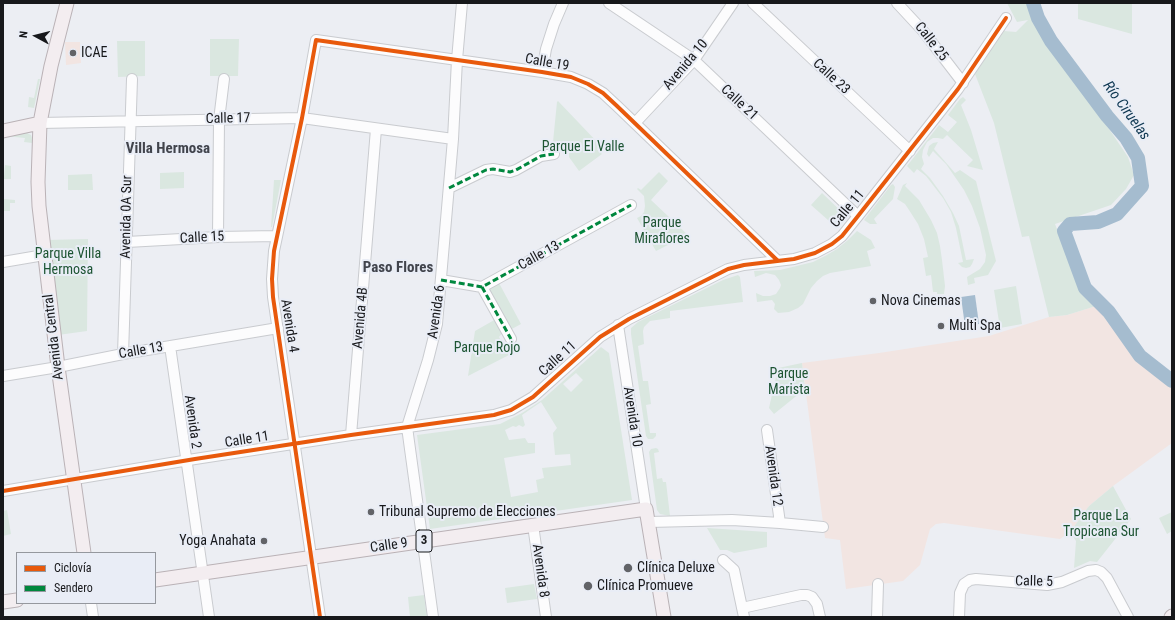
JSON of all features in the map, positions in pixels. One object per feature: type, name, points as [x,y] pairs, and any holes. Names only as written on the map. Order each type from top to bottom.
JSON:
[{"type":"main road","name":"Avenida Central","points":[[67,3],[51,66],[40,123],[38,182],[44,255],[84,552]]},
{"type":"main road","name":"Calle 17","points":[[3,131],[40,123]]},
{"type":"main road","name":"Calle 9","points":[[156,580],[533,525],[647,515]]},
{"type":"main road","name":"Avenida 10","points":[[647,515],[664,617]]},
{"type":"main road","points":[[3,602],[16,600]]},
{"type":"street","name":"Avenida 6","points":[[433,617],[424,541],[407,427],[435,336],[437,324],[453,140],[457,60],[462,3]]},
{"type":"street","points":[[542,72],[546,49],[563,3]]},
{"type":"street","name":"Calle 21","points":[[609,3],[694,60],[858,216]]},
{"type":"street","name":"Avenida 10","points":[[635,123],[694,60],[733,3]]},
{"type":"street","name":"Calle 23","points":[[753,3],[910,151]]},
{"type":"street","name":"Calle 25","points":[[897,3],[907,7],[923,31],[963,83]]},
{"type":"street","name":"Calle 11","points":[[3,491],[295,443],[494,415],[511,410],[533,397],[600,337],[629,319],[728,269],[744,265],[807,256],[832,244],[842,236],[963,83],[1006,18]]},
{"type":"street","name":"Calle 19","points":[[316,40],[542,72],[571,77],[588,84],[603,94],[635,123],[778,261]]},
{"type":"street","name":"Avenida 4","points":[[316,40],[302,118],[277,236],[272,279],[273,297],[320,617]]},
{"type":"street","name":"Avenida 0A Sur","points":[[123,354],[132,79]]},
{"type":"street","points":[[218,237],[219,120],[224,79]]},
{"type":"street","name":"Calle 17","points":[[40,123],[302,118],[453,140]]},
{"type":"street","name":"Avenida 4B","points":[[351,435],[376,129]]},
{"type":"street","points":[[449,188],[486,170],[493,169],[510,172],[541,156],[554,154]]},
{"type":"street","name":"Calle 13","points":[[482,287],[631,205]]},
{"type":"street","name":"Calle 15","points":[[127,242],[218,237],[277,236]]},
{"type":"street","points":[[3,262],[44,255]]},
{"type":"street","points":[[441,280],[482,287],[511,338]]},
{"type":"street","name":"Avenida 10","points":[[618,325],[647,515]]},
{"type":"street","name":"Calle 13","points":[[3,376],[278,328]]},
{"type":"street","name":"Avenida 2","points":[[170,346],[209,617]]},
{"type":"street","name":"Avenida 12","points":[[767,430],[780,523]]},
{"type":"street","points":[[647,515],[823,527]]},
{"type":"street","name":"Avenida 8","points":[[533,525],[546,617]]},
{"type":"street","points":[[724,560],[734,570],[743,612],[801,595],[807,595],[812,597],[817,604],[820,617]]},
{"type":"street","name":"Calle 5","points":[[959,617],[960,592],[967,581],[976,579],[1047,585],[1062,582],[1088,571],[1098,570],[1107,578],[1128,617]]},
{"type":"street","points":[[877,617],[878,584]]},
{"type":"street","points":[[91,604],[93,617]]},
{"type":"shaded area","name":"ICAE","points":[[65,42],[80,42],[81,63],[66,65]]},
{"type":"shaded area","points":[[1096,306],[1131,352],[1172,389],[1172,443],[1113,486],[1089,506],[1070,532],[1060,539],[944,523],[936,524],[930,529],[920,565],[903,581],[846,589],[840,540],[825,538],[802,363],[989,336],[1049,317],[1067,315]]},
{"type":"green space","points":[[1007,3],[1038,3],[1041,16],[1032,18],[1128,157],[1134,175],[1126,189],[1111,205],[1055,224],[1081,291],[1096,306],[1067,315],[1049,317],[1029,236],[1022,237],[994,123],[975,74],[1004,31],[1016,32],[1028,20],[1017,22]]},
{"type":"green space","points":[[1078,3],[1132,3],[1132,34],[1078,19]]},
{"type":"green space","points":[[210,39],[239,39],[238,76],[210,76]]},
{"type":"green space","points":[[117,41],[145,41],[145,76],[118,77]]},
{"type":"green space","points":[[38,79],[40,79],[34,108],[28,107],[29,97],[34,98]]},
{"type":"green space","points":[[963,97],[966,100],[961,105],[971,130],[983,170],[967,166],[973,160],[947,135],[943,139],[933,138],[927,142],[923,150],[922,157],[924,164],[921,169],[930,178],[953,213],[959,226],[966,260],[974,259],[970,267],[966,268],[962,267],[958,263],[963,262],[956,228],[951,212],[943,198],[926,176],[917,169],[914,173],[907,166],[939,125],[948,132],[957,122],[948,115]]},
{"type":"green space","name":"Parque El Valle","points":[[558,101],[600,145],[597,149],[602,154],[579,171],[569,157],[569,152],[566,146],[560,142],[553,142]]},
{"type":"green space","points":[[27,133],[31,135],[32,143],[24,142],[25,138],[5,136]]},
{"type":"green space","points":[[938,142],[934,149],[955,173],[960,170],[976,181],[996,261],[988,275],[974,278],[975,283],[968,285],[967,277],[980,269],[985,262],[986,255],[980,228],[964,190],[946,164],[933,151],[929,157],[927,154],[929,146]]},
{"type":"green space","points":[[5,165],[11,166],[11,179],[3,179]]},
{"type":"green space","points":[[184,172],[184,188],[160,189],[160,173]]},
{"type":"green space","name":"Parque Miraflores","points":[[659,172],[668,181],[651,200],[688,235],[656,251],[637,218],[644,212],[645,206],[644,196],[637,189],[638,188],[641,190]]},
{"type":"green space","points":[[92,174],[93,190],[68,190],[68,175]]},
{"type":"green space","points":[[3,179],[4,199],[15,200],[15,203],[10,203],[10,211],[3,211]]},
{"type":"green space","points":[[274,180],[281,180],[271,227]]},
{"type":"green space","points":[[907,183],[905,186],[919,200],[937,233],[945,286],[944,294],[937,294],[937,292],[933,292],[931,275],[926,276],[923,258],[928,257],[924,239],[918,224],[905,204],[897,199],[903,185]]},
{"type":"green space","points":[[893,184],[895,187],[893,199],[874,219],[877,224],[870,224],[864,220],[891,185]]},
{"type":"green space","points":[[822,193],[845,215],[845,220],[837,228],[811,205]]},
{"type":"green space","points":[[857,231],[871,240],[875,248],[867,251],[871,266],[830,273],[823,276],[811,288],[803,304],[789,312],[778,313],[774,309],[775,304],[772,300],[757,302],[756,293],[763,296],[770,296],[776,294],[781,285],[775,275],[766,273],[755,277],[754,271],[780,270],[813,262],[837,249]]},
{"type":"green space","name":"Parque Villa Hermosa","points":[[88,239],[87,331],[58,335],[46,240]]},
{"type":"green space","points":[[738,275],[740,277],[743,302],[670,311],[670,318],[650,321],[644,327],[644,344],[638,346],[643,381],[648,381],[651,404],[646,405],[650,433],[656,433],[656,436],[653,439],[648,439],[646,436],[631,328],[638,322],[723,280]]},
{"type":"green space","points":[[499,283],[521,324],[510,330],[488,289]]},
{"type":"green space","points":[[1016,286],[1022,324],[1000,328],[994,290]]},
{"type":"green space","name":"Parque Rojo","points":[[496,319],[503,332],[499,337],[509,355],[468,376],[475,331]]},
{"type":"green space","points":[[601,347],[609,353],[632,500],[430,529],[417,435],[500,424],[522,413],[542,400]],"holes":[[[576,373],[583,380],[571,392],[563,384]],[[541,402],[557,428],[553,433],[555,455],[570,454],[571,465],[542,468],[544,478],[536,480],[538,492],[511,497],[504,458],[535,453],[535,443],[528,443],[525,438],[509,440],[505,430],[513,426],[516,427],[519,425],[523,427],[525,425],[522,415]]]},
{"type":"green space","name":"Parque Marista","points":[[802,363],[805,389],[774,414],[769,408],[778,368]]},
{"type":"green space","points":[[656,448],[659,452],[654,453],[657,479],[662,478],[663,482],[666,482],[670,516],[660,514],[657,510],[649,452],[651,449]]},
{"type":"green space","name":"Parque La Tropicana Sur","points":[[1113,486],[1131,519],[1097,562],[1090,561],[1074,568],[1076,541],[1070,532],[1089,506]]},
{"type":"green space","points":[[7,510],[11,534],[3,536],[3,511]]},
{"type":"green space","points":[[1172,512],[1172,531],[1167,534],[1159,518]]},
{"type":"green space","points":[[707,528],[767,532],[767,547],[734,553],[727,550],[720,550]]},
{"type":"green space","points":[[534,584],[537,599],[507,603],[505,588]]},
{"type":"green space","points":[[424,595],[427,617],[410,617],[408,597]]},
{"type":"water","points":[[975,295],[979,324],[965,326],[961,297]]},
{"type":"waterway","name":"Río Ciruelas","points":[[1033,3],[1038,18],[1051,41],[1107,116],[1126,138],[1138,158],[1142,186],[1117,214],[1098,222],[1070,224],[1064,231],[1085,288],[1109,312],[1140,356],[1172,381]]},
{"type":"marked path","points":[[449,188],[486,170],[493,169],[510,172],[541,156],[554,154]]},
{"type":"marked path","points":[[441,280],[482,287],[631,205]]},
{"type":"marked path","points":[[482,287],[511,339]]},
{"type":"cycle path","points":[[3,491],[195,459],[494,415],[511,410],[533,397],[600,337],[629,319],[728,269],[744,265],[794,259],[815,253],[832,244],[842,236],[958,89],[1006,18]]},
{"type":"cycle path","points":[[320,617],[273,297],[272,279],[274,251],[302,118],[316,40],[542,72],[571,77],[588,84],[603,93],[617,106],[778,261]]},
{"type":"place","name":"ICAE","points":[[73,53]]},
{"type":"place","name":"Nova Cinemas","points":[[873,301]]},
{"type":"place","name":"Multi Spa","points":[[941,326]]},
{"type":"place","name":"Tribunal Supremo de Elecciones","points":[[371,512]]},
{"type":"place","name":"Yoga Anahata","points":[[264,541]]},
{"type":"place","name":"Clínica Deluxe","points":[[628,568]]},
{"type":"place","name":"Clínica Promueve","points":[[588,586]]},
{"type":"district","name":"Villa Hermosa","points":[[168,149]]},
{"type":"district","name":"Paso Flores","points":[[398,268]]}]
